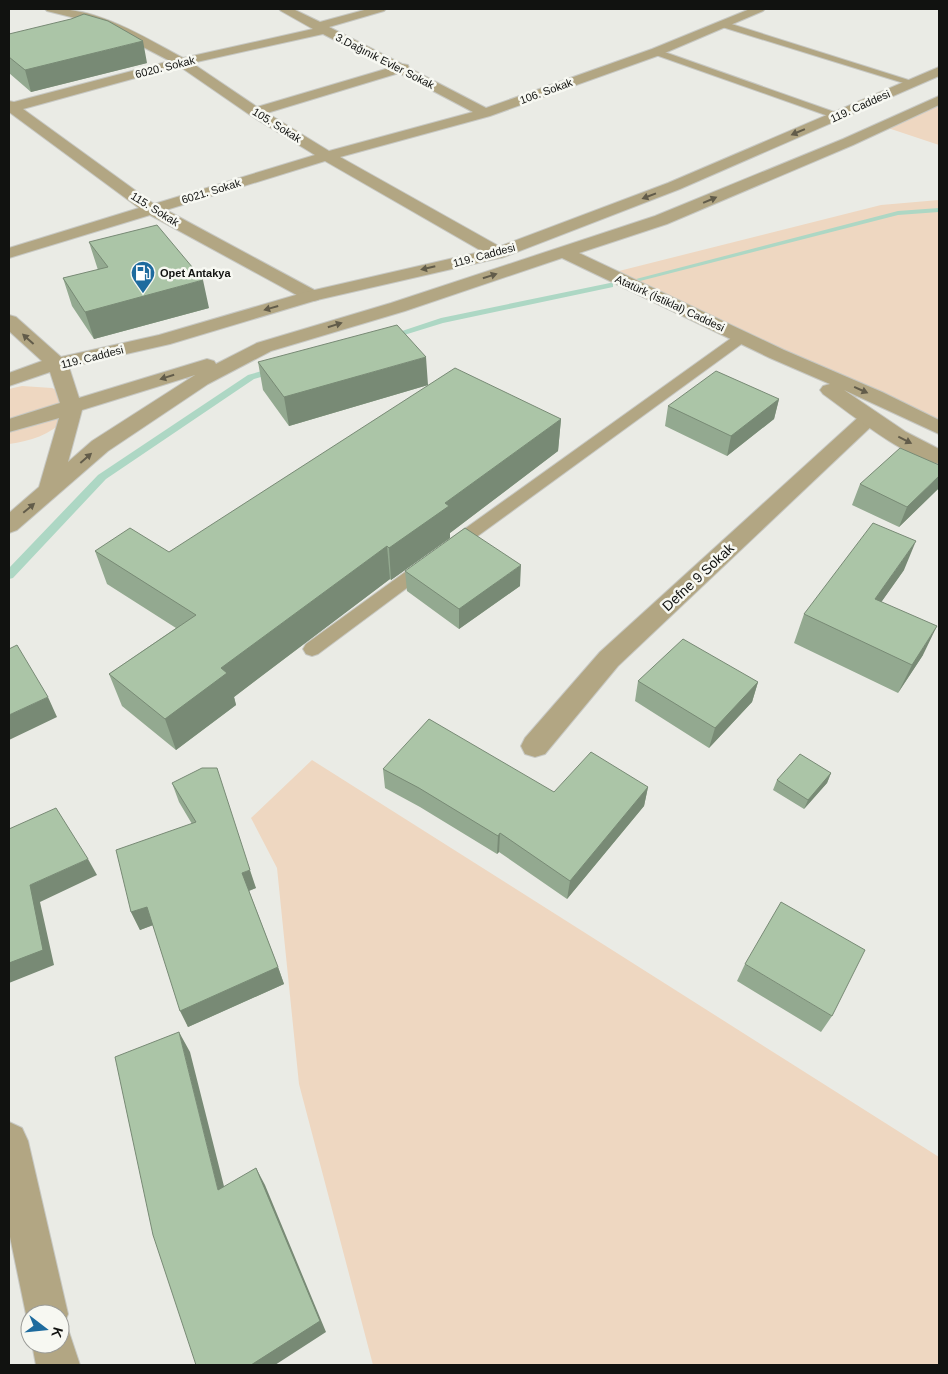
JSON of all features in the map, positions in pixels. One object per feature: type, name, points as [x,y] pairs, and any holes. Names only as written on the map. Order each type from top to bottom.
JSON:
[{"type":"street","name":"105. Sokak","points":[[51,9],[108,17],[327,156],[498,253]]},
{"type":"street","name":"3.Dağınık Evler Sokak","points":[[285,9],[403,68],[485,112]]},
{"type":"street","name":"6020. Sokak","points":[[10,107],[181,62],[322,28],[380,9]]},
{"type":"street","points":[[729,9],[753,12]]},
{"type":"street","name":"106. Sokak","points":[[327,156],[485,112],[656,52],[753,12]]},
{"type":"street","points":[[87,31],[108,17]]},
{"type":"street","points":[[255,112],[403,68]]},
{"type":"street","name":"119. Caddesi","points":[[9,380],[44,367],[163,340],[312,296],[498,253],[674,186],[939,71]]},
{"type":"street","name":"119. Caddesi","points":[[9,426],[398,306],[661,220],[848,142],[939,100]]},
{"type":"street","name":"115. Sokak","points":[[10,107],[151,209],[312,296]]},
{"type":"street","name":"6021. Sokak","points":[[9,253],[327,156]]},
{"type":"street","name":"Atatürk (İstiklal) Caddesi","points":[[563,252],[777,354],[875,396],[939,428]]},
{"type":"street","points":[[9,321],[58,365],[72,407],[49,490]]},
{"type":"street","name":"119. Caddesi","points":[[9,525],[100,446],[201,380],[264,347]]},
{"type":"street","name":"Atatürk (İstiklal) Caddesi","points":[[777,354],[898,437],[939,457]]},
{"type":"street","name":"Defne 9 Sokak","points":[[535,746],[609,659],[870,417]]},
{"type":"street","points":[[9,1141],[45,1304]]},
{"type":"lane","points":[[722,24],[913,83]]},
{"type":"lane","points":[[656,52],[837,116]]},
{"type":"lane","points":[[312,649],[742,337]]},
{"type":"shaded area","points":[[939,105],[939,145],[888,128]]},
{"type":"shaded area","points":[[939,200],[939,428],[615,272],[881,205]]},
{"type":"shaded area","points":[[22,386],[52,388],[63,393],[66,419],[60,425],[39,436],[9,444],[9,389]]},
{"type":"shaded area","points":[[312,760],[939,1157],[939,1365],[373,1365],[299,1084],[277,868],[251,818]]},
{"type":"building","points":[[84,14],[108,21],[143,41],[25,70],[9,57],[9,34]]},
{"type":"building","points":[[157,225],[203,280],[85,312],[63,278],[108,267],[89,242]]},
{"type":"building","points":[[397,325],[426,357],[284,397],[258,362]]},
{"type":"building","points":[[455,368],[561,419],[445,503],[449,506],[389,548],[387,546],[221,668],[227,673],[165,719],[109,674],[196,615],[95,551],[130,528],[169,552]]},
{"type":"building","points":[[716,371],[779,399],[731,436],[668,406]]},
{"type":"building","points":[[900,448],[939,465],[939,476],[907,507],[860,484]]},
{"type":"building","points":[[873,523],[916,541],[875,599],[937,626],[912,665],[804,614]]},
{"type":"building","points":[[465,528],[521,565],[459,609],[405,571]]},
{"type":"building","points":[[683,639],[758,682],[715,728],[638,681]]},
{"type":"building","points":[[17,645],[48,697],[9,715],[9,649]]},
{"type":"building","points":[[429,719],[554,792],[591,752],[648,787],[570,881],[500,833],[498,836],[419,788],[383,769]]},
{"type":"building","points":[[800,754],[831,773],[808,800],[777,780]]},
{"type":"building","points":[[202,768],[217,768],[250,870],[242,873],[278,967],[180,1011],[147,907],[131,912],[116,850],[196,822],[172,783]]},
{"type":"building","points":[[56,808],[88,859],[30,885],[43,950],[9,963],[9,829]]},
{"type":"building","points":[[781,902],[865,950],[832,1016],[745,964]]},
{"type":"building","points":[[179,1032],[218,1190],[256,1168],[320,1321],[251,1365],[196,1365],[153,1235],[115,1057]]},
{"type":"waterway","points":[[640,279],[898,213],[939,210]]},
{"type":"waterway","points":[[388,337],[441,321],[610,285]]},
{"type":"waterway","points":[[9,575],[102,477],[251,377],[275,370]]},
{"type":"place","name":"Opet Antakya","points":[[143,294]]}]
